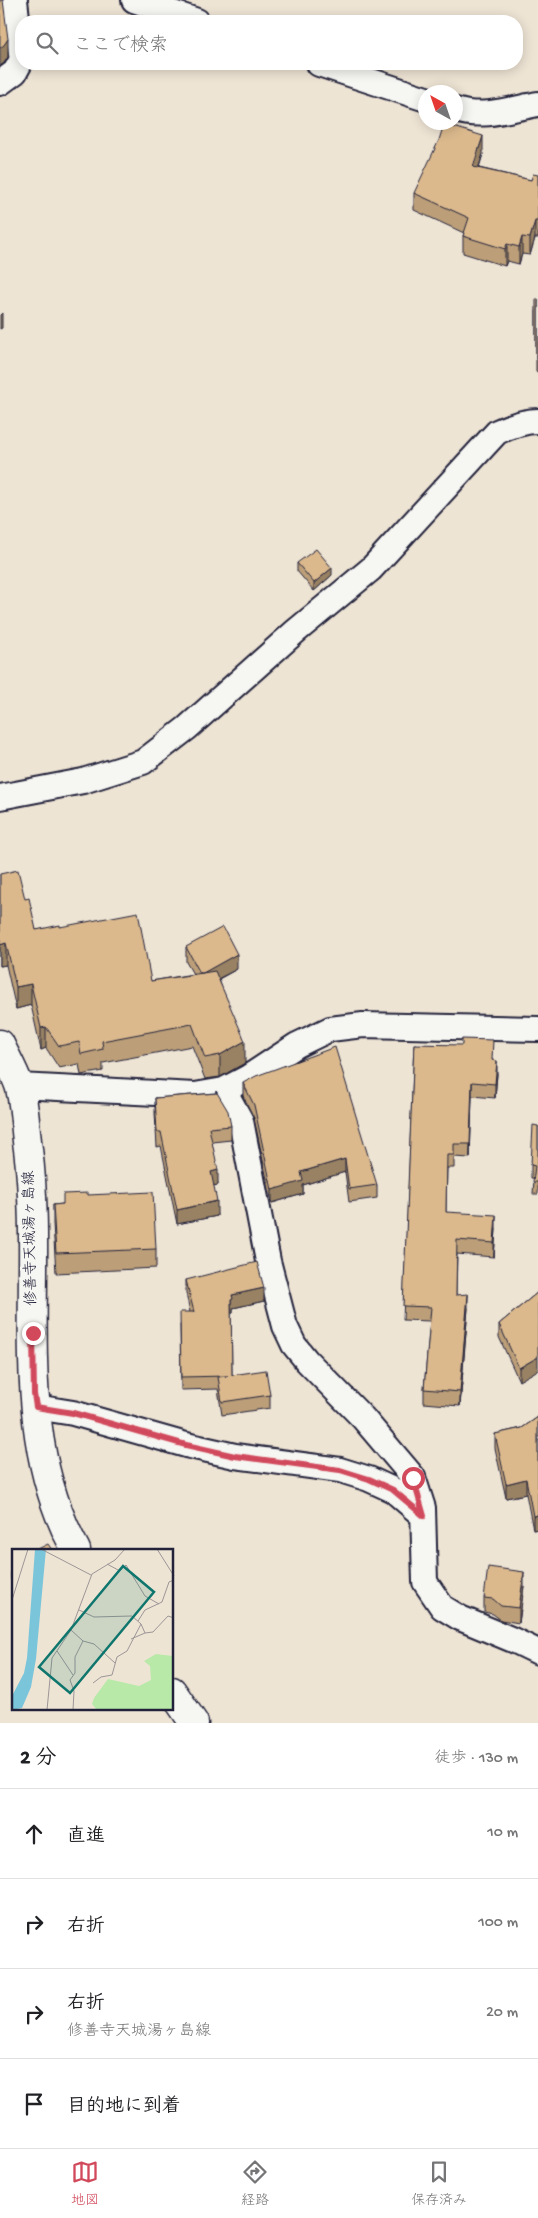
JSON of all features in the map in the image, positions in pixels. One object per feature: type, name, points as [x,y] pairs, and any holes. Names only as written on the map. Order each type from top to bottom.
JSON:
[{"type":"main road","name":"修善寺天城湯ヶ島線","points":[[0,1044],[19,1086],[32,1179],[34,1394],[45,1468],[62,1525],[75,1549]]},
{"type":"main road","points":[[174,1694],[194,1723]]},
{"type":"street","points":[[15,0],[17,15]]},
{"type":"street","points":[[134,0],[179,15]]},
{"type":"street","points":[[0,83],[16,70]]},
{"type":"street","points":[[337,70],[418,97]]},
{"type":"street","points":[[463,112],[484,114],[538,104]]},
{"type":"street","points":[[0,797],[82,781],[144,762],[187,728],[296,631],[371,569],[496,432],[528,421],[538,421]]},
{"type":"street","points":[[19,1086],[194,1095],[224,1090],[247,1078],[303,1042],[330,1029],[364,1025],[538,1029]]},
{"type":"street","points":[[224,1090],[241,1121],[268,1262],[285,1326],[294,1345],[307,1361],[363,1418],[413,1478],[424,1516],[425,1582],[432,1596],[442,1607],[460,1618],[538,1652]]},
{"type":"street","points":[[36,1407],[73,1413],[186,1445],[235,1456],[340,1470],[369,1479],[393,1490],[424,1516]]},
{"type":"building","points":[[0,0],[3,0],[8,39],[0,48]]},
{"type":"building","points":[[442,130],[463,130],[483,136],[473,167],[531,180],[533,174],[538,175],[538,221],[535,221],[530,238],[522,237],[519,247],[507,244],[505,249],[463,236],[469,218],[414,193]]},
{"type":"building","points":[[536,299],[538,299],[538,359],[536,359]]},
{"type":"building","points":[[316,549],[332,568],[314,583],[297,563]]},
{"type":"building","points":[[18,870],[25,899],[29,898],[36,930],[138,912],[151,981],[215,971],[245,1041],[220,1055],[205,1058],[192,1024],[102,1041],[103,1049],[81,1054],[79,1042],[59,1046],[46,1027],[41,1028],[31,984],[16,987],[6,943],[0,945],[0,874]]},
{"type":"building","points":[[223,927],[237,954],[200,973],[186,947]]},
{"type":"building","points":[[462,1039],[493,1040],[492,1060],[497,1061],[495,1084],[472,1082],[470,1144],[454,1144],[454,1155],[447,1155],[446,1212],[496,1215],[494,1243],[457,1240],[456,1295],[468,1294],[460,1392],[424,1389],[431,1307],[403,1306],[414,1044],[462,1045]]},
{"type":"building","points":[[335,1047],[377,1185],[349,1189],[345,1159],[301,1172],[303,1181],[272,1190],[254,1105],[243,1083],[256,1076]]},
{"type":"building","points":[[216,1091],[228,1111],[231,1126],[209,1128],[218,1170],[211,1172],[217,1201],[177,1210],[161,1132],[157,1132],[155,1098],[217,1093]]},
{"type":"building","points":[[533,1125],[538,1126],[538,1182],[533,1182],[535,1166],[531,1165]]},
{"type":"building","points":[[153,1192],[156,1249],[56,1253],[53,1205],[63,1204],[63,1194],[88,1193],[88,1195]]},
{"type":"building","points":[[257,1262],[264,1288],[232,1295],[232,1375],[266,1370],[270,1395],[222,1402],[218,1377],[228,1376],[181,1377],[180,1312],[194,1312],[186,1280]]},
{"type":"building","points":[[538,1292],[538,1357],[519,1368],[499,1324]]},
{"type":"building","points":[[538,1417],[538,1515],[533,1516],[526,1479],[506,1484],[495,1434],[522,1428]]},
{"type":"building","points":[[48,1544],[51,1549],[38,1549]]},
{"type":"building","points":[[488,1567],[524,1572],[519,1608],[501,1606],[493,1599],[484,1598]]},
{"type":"route","points":[[33,1333],[36,1407],[73,1413],[186,1445],[235,1456],[340,1470],[369,1479],[393,1490],[424,1516],[413,1478]]}]
